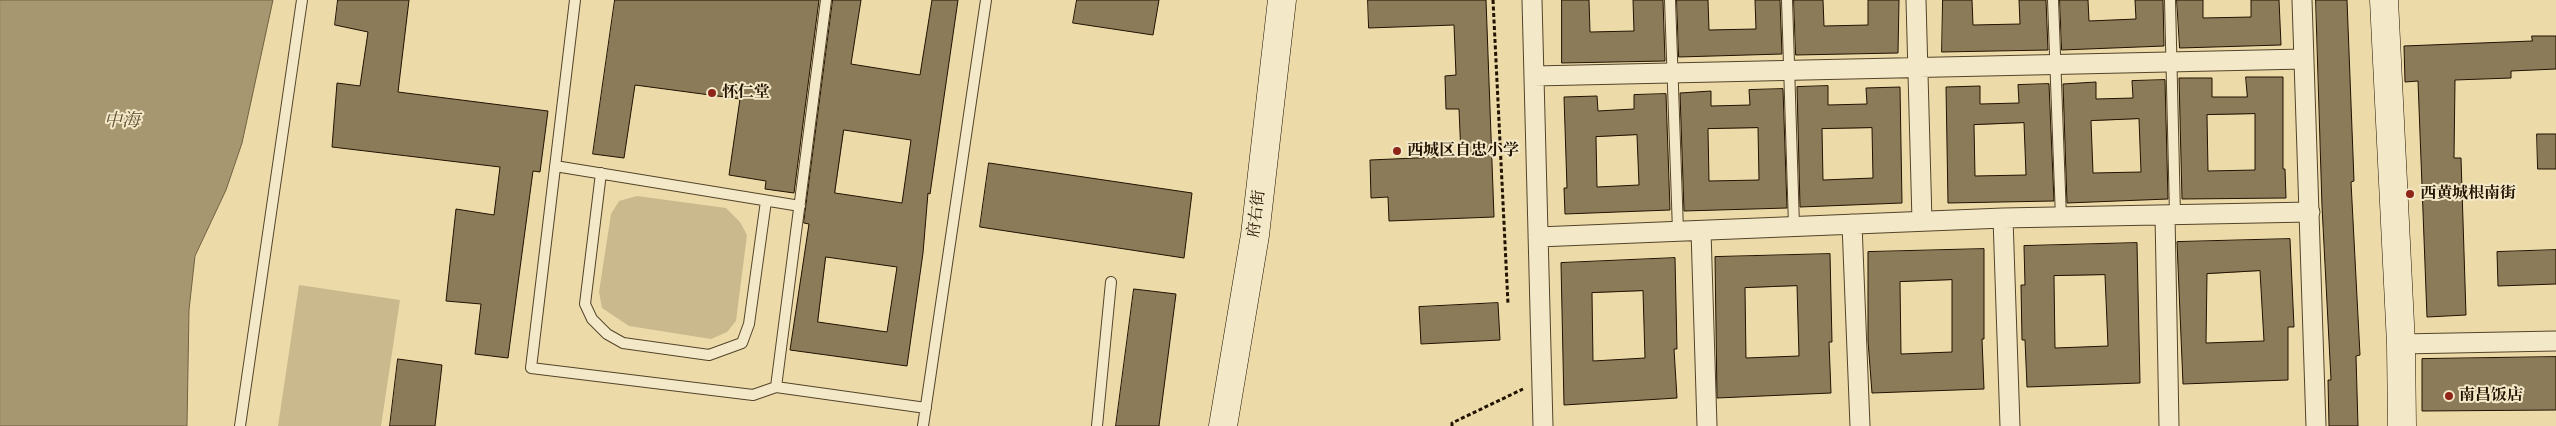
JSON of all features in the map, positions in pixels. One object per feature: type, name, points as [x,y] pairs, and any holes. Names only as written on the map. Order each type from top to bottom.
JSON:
[{"type":"main road","name":"府右街","points":[[1223,426],[1255,235],[1282,0]]},
{"type":"main road","points":[[2384,0],[2401,344],[2402,426]]},
{"type":"street","points":[[1532,0],[1543,426]]},
{"type":"street","points":[[1916,0],[1922,221]]},
{"type":"street","points":[[2302,0],[2316,426]]},
{"type":"street","points":[[1534,76],[1918,66],[2304,59]]},
{"type":"street","points":[[1538,237],[2003,218],[2310,212]]},
{"type":"street","points":[[2169,426],[2170,215]]},
{"type":"street","points":[[2003,218],[2010,426]]},
{"type":"street","points":[[1852,224],[1860,426]]},
{"type":"street","points":[[1701,230],[1707,426]]},
{"type":"street","points":[[2401,344],[2556,341]]},
{"type":"lane","points":[[240,426],[302,0]]},
{"type":"lane","points":[[575,0],[531,368],[752,395],[776,387],[926,408]]},
{"type":"lane","points":[[776,387],[826,0]]},
{"type":"lane","points":[[923,426],[986,0]]},
{"type":"lane","points":[[1670,0],[1678,232]]},
{"type":"lane","points":[[1787,0],[1794,226]]},
{"type":"lane","points":[[2053,0],[2061,218]]},
{"type":"lane","points":[[2170,0],[2172,62],[2170,215]]},
{"type":"lane","points":[[555,166],[800,206]]},
{"type":"lane","points":[[601,173],[585,304],[592,319],[607,334],[623,343],[709,354],[742,342],[748,324],[766,201]]},
{"type":"lane","points":[[1097,426],[1111,282]]},
{"type":"path","points":[[1493,0],[1508,304]]},
{"type":"path","points":[[1452,426],[1452,422],[1542,380]]},
{"type":"shaded area","points":[[637,196],[726,208],[740,222],[747,235],[736,321],[727,332],[711,339],[629,326],[602,308],[599,292],[611,214],[619,201]]},
{"type":"shaded area","points":[[299,285],[400,300],[381,426],[278,426]]},
{"type":"water","name":"中海","points":[[0,0],[273,0],[242,143],[226,190],[195,256],[189,310],[187,426],[0,426]]},
{"type":"building","points":[[338,0],[409,0],[398,92],[548,111],[540,172],[533,171],[508,358],[475,354],[481,304],[446,301],[456,209],[494,215],[500,167],[332,147],[337,83],[360,86],[368,32],[335,25]]},
{"type":"building","name":"怀仁堂","points":[[615,0],[819,0],[794,193],[765,189],[766,181],[729,175],[740,99],[635,85],[624,158],[593,154]]},
{"type":"building","points":[[833,0],[861,0],[851,64],[920,75],[932,0],[958,0],[930,194],[928,193],[923,253],[907,366],[790,350],[809,224],[804,223]],"holes":[[[844,130],[911,140],[902,203],[835,193]],[[826,257],[897,267],[887,332],[818,322]]]},
{"type":"building","points":[[1077,0],[1159,0],[1153,35],[1073,23]]},
{"type":"building","points":[[1368,0],[1486,0],[1494,217],[1389,221],[1388,197],[1371,198],[1370,160],[1461,156],[1459,109],[1446,109],[1445,76],[1456,75],[1454,25],[1369,28]]},
{"type":"building","points":[[1562,0],[1589,0],[1590,32],[1634,31],[1633,0],[1663,0],[1665,61],[1562,63]]},
{"type":"building","points":[[1677,0],[1708,0],[1709,30],[1756,29],[1755,0],[1780,0],[1782,54],[1679,57]]},
{"type":"building","points":[[1794,0],[1823,0],[1824,26],[1868,25],[1868,0],[1899,0],[1898,53],[1796,55]]},
{"type":"building","points":[[1943,0],[1972,0],[1973,25],[2020,24],[2019,0],[2046,0],[2048,50],[1942,52]]},
{"type":"building","points":[[2060,0],[2088,0],[2089,21],[2136,19],[2135,0],[2163,0],[2164,46],[2062,50]]},
{"type":"building","points":[[2177,0],[2203,0],[2203,18],[2251,17],[2251,0],[2279,0],[2281,45],[2180,48]]},
{"type":"building","points":[[2316,0],[2347,0],[2354,181],[2351,182],[2360,355],[2356,356],[2358,426],[2329,426],[2328,380],[2331,380],[2322,206]]},
{"type":"building","points":[[2532,36],[2556,36],[2556,69],[2511,71],[2511,78],[2455,80],[2454,158],[2461,158],[2466,315],[2427,317],[2418,81],[2405,82],[2404,46],[2532,41]]},
{"type":"building","points":[[2246,77],[2283,77],[2283,169],[2285,169],[2286,198],[2182,199],[2179,78],[2212,78],[2212,97],[2247,97]],"holes":[[[2255,114],[2255,170],[2208,171],[2207,115]]]},
{"type":"building","points":[[2165,80],[2168,199],[2067,203],[2063,84],[2096,82],[2096,99],[2133,98],[2132,81]],"holes":[[[2139,119],[2141,172],[2093,173],[2091,121]]]},
{"type":"building","points":[[2049,84],[2054,201],[1948,203],[1946,87],[1980,86],[1980,104],[2019,103],[2018,85]],"holes":[[[2024,123],[2026,175],[1975,176],[1974,125]]]},
{"type":"building","points":[[1828,86],[1828,105],[1867,104],[1866,88],[1900,87],[1902,203],[1800,207],[1797,87]],"holes":[[[1872,128],[1873,178],[1823,180],[1822,129]]]},
{"type":"building","points":[[1783,89],[1787,208],[1684,211],[1680,93],[1711,91],[1711,106],[1750,105],[1749,90]],"holes":[[[1758,128],[1759,180],[1709,181],[1708,129]]]},
{"type":"building","points":[[1666,94],[1670,210],[1565,214],[1564,188],[1567,188],[1564,97],[1597,96],[1598,111],[1634,109],[1634,95]],"holes":[[[1637,135],[1639,185],[1597,187],[1596,137]]]},
{"type":"building","points":[[2537,134],[2556,134],[2556,169],[2538,169]]},
{"type":"building","points":[[989,163],[1192,193],[1184,258],[980,227]]},
{"type":"building","points":[[2290,239],[2294,327],[2288,327],[2288,380],[2183,384],[2177,242]],"holes":[[[2260,271],[2264,341],[2206,343],[2207,274]]]},
{"type":"building","points":[[2137,243],[2140,383],[2027,387],[2025,340],[2022,340],[2021,285],[2025,285],[2024,246]],"holes":[[[2105,275],[2108,346],[2055,348],[2054,276]]]},
{"type":"building","points":[[1984,249],[1984,339],[1982,339],[1984,389],[1872,393],[1868,341],[1868,252]],"holes":[[[1952,280],[1952,352],[1901,354],[1900,282]]]},
{"type":"building","points":[[2556,250],[2556,284],[2498,286],[2497,252]]},
{"type":"building","points":[[1830,254],[1832,342],[1829,342],[1831,393],[1717,398],[1715,257]],"holes":[[[1797,286],[1799,356],[1746,358],[1745,288]]]},
{"type":"building","points":[[1675,258],[1677,349],[1674,349],[1677,398],[1564,405],[1561,263]],"holes":[[[1643,291],[1645,358],[1593,361],[1592,293]]]},
{"type":"building","points":[[1134,289],[1176,294],[1159,426],[1116,426]]},
{"type":"building","points":[[1498,303],[1500,340],[1421,344],[1419,307]]},
{"type":"building","points":[[2556,357],[2556,410],[2422,411],[2422,359]]},
{"type":"building","points":[[398,359],[442,365],[435,426],[390,426]]},
{"type":"place","name":"怀仁堂","points":[[712,93]]},
{"type":"place","name":"西城区自忠小学","points":[[1397,151]]},
{"type":"place","name":"西黄城根南街","points":[[2410,194]]},
{"type":"place","name":"南昌饭店","points":[[2449,396]]}]
